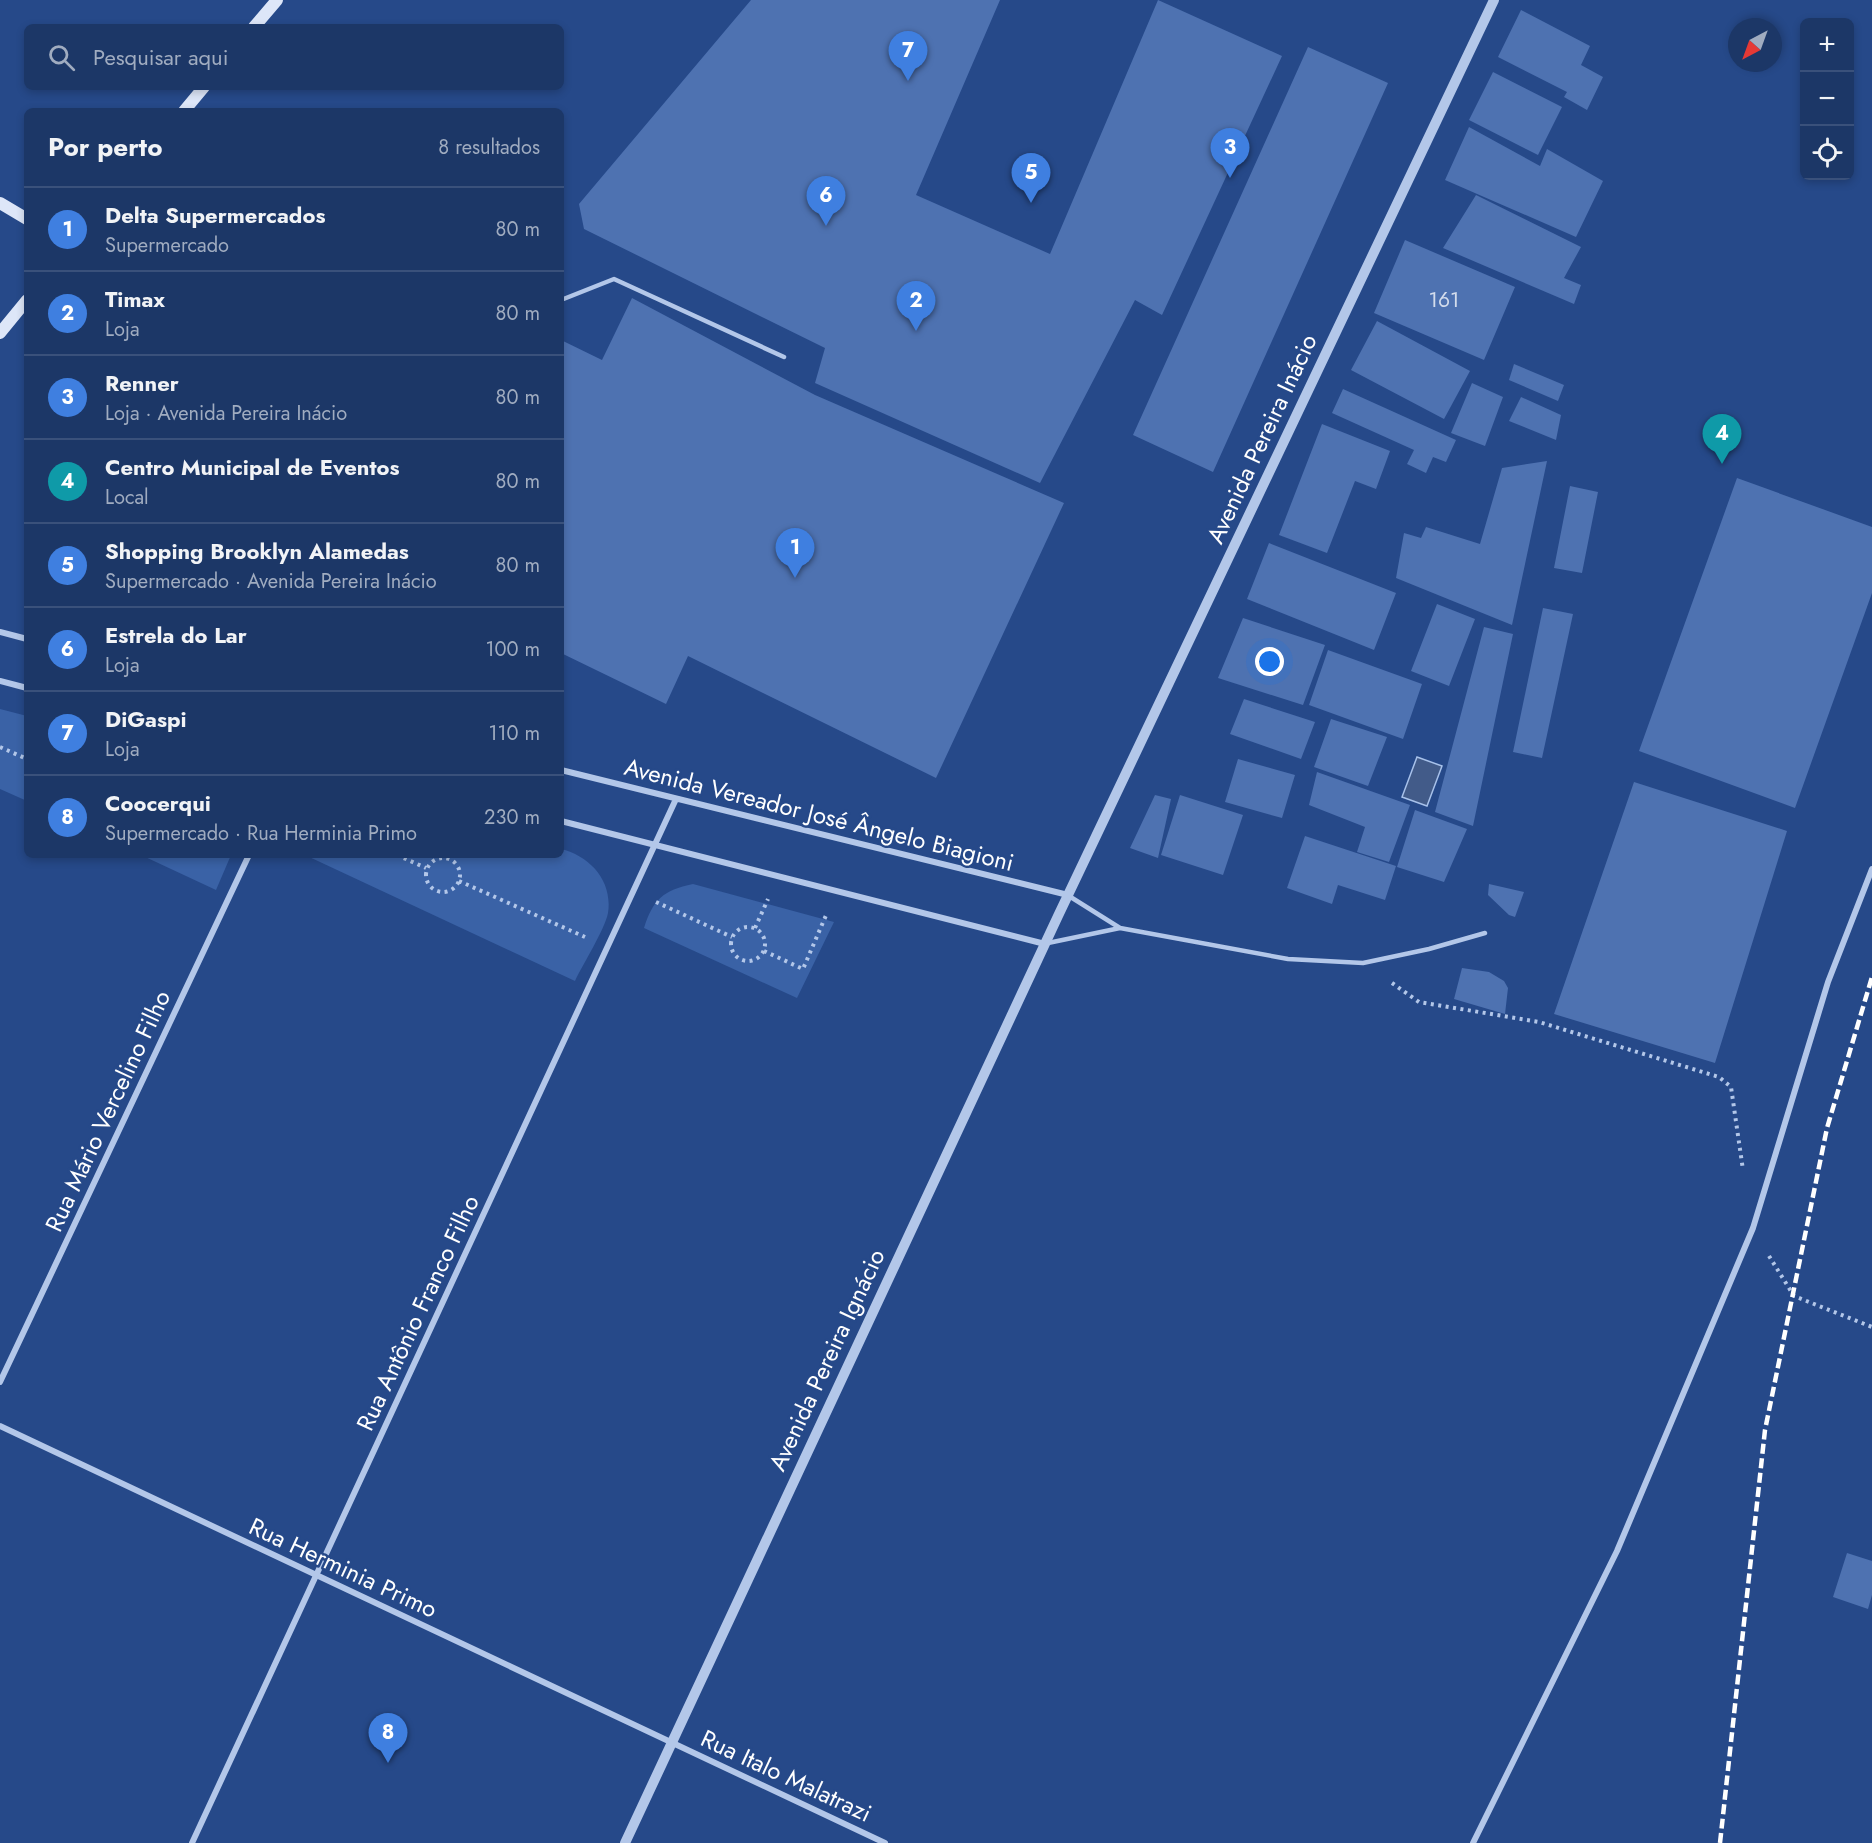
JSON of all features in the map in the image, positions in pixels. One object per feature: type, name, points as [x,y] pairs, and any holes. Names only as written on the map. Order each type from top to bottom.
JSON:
[{"type":"main road","points":[[257,24],[277,0]]},
{"type":"main road","points":[[186,108],[202,90]]},
{"type":"main road","points":[[0,203],[24,217]]},
{"type":"main road","points":[[0,333],[24,304]]},
{"type":"street","name":"Avenida Pereira Inácio","points":[[1068,895],[1494,0]]},
{"type":"street","points":[[0,632],[24,638]]},
{"type":"street","points":[[0,681],[24,687]]},
{"type":"street","name":"Avenida Vereador José Ângelo Biagioni","points":[[564,771],[1068,895]]},
{"type":"street","name":"Rua Antônio Franco Filho","points":[[192,1843],[676,799]]},
{"type":"street","points":[[564,822],[1046,944]]},
{"type":"street","name":"Rua Mário Vercelino Filho","points":[[0,1382],[248,858]]},
{"type":"street","points":[[1473,1843],[1617,1551],[1753,1228],[1828,982],[1872,868]]},
{"type":"street","name":"Avenida Pereira Ignácio","points":[[625,1843],[1068,895]]},
{"type":"street","name":"Rua Herminia Primo","points":[[0,1426],[672,1742]]},
{"type":"street","name":"Rua Italo Malatrazi","points":[[672,1742],[885,1843]]},
{"type":"lane","points":[[564,299],[614,279],[784,357]]},
{"type":"lane","points":[[1068,895],[1120,928],[1288,959],[1363,963],[1429,949],[1485,933]]},
{"type":"lane","points":[[1046,944],[1120,928]]},
{"type":"path","points":[[0,747],[24,758]]},
{"type":"path","points":[[404,858],[426,868]]},
{"type":"path","points":[[445,858],[434,860],[426,868],[427,884],[436,891],[452,890],[459,881],[458,866],[452,858]]},
{"type":"path","points":[[459,881],[608,947]]},
{"type":"path","points":[[764,951],[803,969],[837,891]]},
{"type":"path","points":[[633,892],[732,937]]},
{"type":"path","points":[[755,928],[765,941],[764,951],[755,960],[738,959],[731,949],[732,937],[739,929],[755,928]]},
{"type":"path","points":[[1363,963],[1419,1002],[1539,1022],[1719,1077],[1731,1087],[1744,1175]]},
{"type":"path","points":[[1753,1228],[1794,1296],[1872,1326]]},
{"type":"shaded area","points":[[0,709],[24,715],[24,800],[0,789]]},
{"type":"shaded area","points":[[1417,757],[1442,766],[1427,806],[1402,797]]},
{"type":"shaded area","points":[[564,850],[572,852],[590,864],[597,872],[607,890],[609,901],[603,928],[575,981],[311,858],[564,858]]},
{"type":"shaded area","points":[[147,858],[230,858],[216,890]]},
{"type":"shaded area","points":[[693,884],[834,922],[797,998],[644,928],[651,910],[661,898],[674,889]]},
{"type":"building","points":[[751,0],[1000,0],[916,195],[1050,254],[1158,0],[1282,56],[1162,315],[1135,300],[1040,483],[815,383],[825,348],[584,229],[579,204]]},
{"type":"building","points":[[1521,10],[1590,46],[1581,65],[1603,77],[1587,110],[1564,97],[1567,92],[1498,57]]},
{"type":"building","points":[[1308,47],[1388,83],[1213,472],[1133,435]]},
{"type":"building","points":[[1493,72],[1562,107],[1538,155],[1469,120]]},
{"type":"building","points":[[1469,127],[1540,166],[1547,149],[1603,181],[1576,237],[1445,180]]},
{"type":"building","points":[[1476,195],[1581,247],[1564,278],[1581,285],[1574,304],[1443,248]]},
{"type":"building","points":[[1405,240],[1515,287],[1484,360],[1374,313]]},
{"type":"building","points":[[632,298],[815,395],[1064,503],[936,778],[688,656],[666,704],[564,654],[564,341],[602,360]]},
{"type":"building","points":[[1377,321],[1470,371],[1444,419],[1351,370]]},
{"type":"building","points":[[1514,364],[1564,385],[1558,401],[1509,380]]},
{"type":"building","points":[[1472,383],[1503,397],[1485,446],[1451,433]]},
{"type":"building","points":[[1343,389],[1456,440],[1446,462],[1433,457],[1426,473],[1407,464],[1414,450],[1332,413]]},
{"type":"building","points":[[1521,397],[1561,415],[1556,440],[1509,421]]},
{"type":"building","points":[[1322,424],[1390,451],[1376,489],[1355,481],[1327,553],[1279,535]]},
{"type":"building","points":[[1547,461],[1512,625],[1396,578],[1404,533],[1421,538],[1426,527],[1480,544],[1502,468]]},
{"type":"building","points":[[1737,478],[1872,527],[1872,593],[1795,808],[1639,751]]},
{"type":"building","points":[[1570,486],[1598,492],[1582,573],[1554,568]]},
{"type":"building","points":[[1269,543],[1396,593],[1374,650],[1247,599]]},
{"type":"building","points":[[1437,604],[1475,619],[1449,686],[1411,671]]},
{"type":"building","points":[[1543,608],[1573,614],[1542,758],[1513,752]]},
{"type":"building","points":[[1243,618],[1325,645],[1303,705],[1218,678]]},
{"type":"building","points":[[1484,627],[1513,634],[1473,826],[1435,812]]},
{"type":"building","points":[[1328,650],[1422,684],[1403,739],[1309,705]]},
{"type":"building","points":[[1244,699],[1315,722],[1301,759],[1230,734]]},
{"type":"building","points":[[1331,719],[1387,737],[1368,786],[1314,767]]},
{"type":"building","points":[[1238,759],[1295,775],[1282,818],[1225,802]]},
{"type":"building","points":[[1317,772],[1410,805],[1389,862],[1357,852],[1365,827],[1309,805]]},
{"type":"building","points":[[1634,782],[1787,831],[1715,1063],[1554,1014]]},
{"type":"building","points":[[1155,795],[1171,799],[1158,858],[1130,848]]},
{"type":"building","points":[[1180,795],[1243,815],[1223,875],[1161,855]]},
{"type":"building","points":[[1415,810],[1467,829],[1444,882],[1397,867]]},
{"type":"building","points":[[1305,836],[1396,866],[1385,900],[1338,885],[1332,904],[1287,888]]},
{"type":"building","points":[[1489,884],[1524,892],[1515,917],[1509,915],[1488,895]]},
{"type":"building","points":[[1462,968],[1489,972],[1504,981],[1508,988],[1505,1014],[1454,999]]},
{"type":"building","points":[[1847,1553],[1872,1561],[1872,1595],[1868,1609],[1833,1597]]},
{"type":"railway","points":[[1720,1843],[1765,1430],[1827,1128],[1872,977]]},
{"type":"place","name":"DiGaspi","points":[[908,81]]},
{"type":"place","name":"Renner","points":[[1230,178]]},
{"type":"place","name":"Shopping Brooklyn Alamedas","points":[[1031,203]]},
{"type":"place","name":"Estrela do Lar","points":[[826,226]]},
{"type":"place","name":"Timax","points":[[916,331]]},
{"type":"place","name":"Centro Municipal de Eventos","points":[[1722,464]]},
{"type":"place","name":"Delta Supermercados","points":[[795,578]]},
{"type":"place","name":"Coocerqui","points":[[388,1763]]}]
